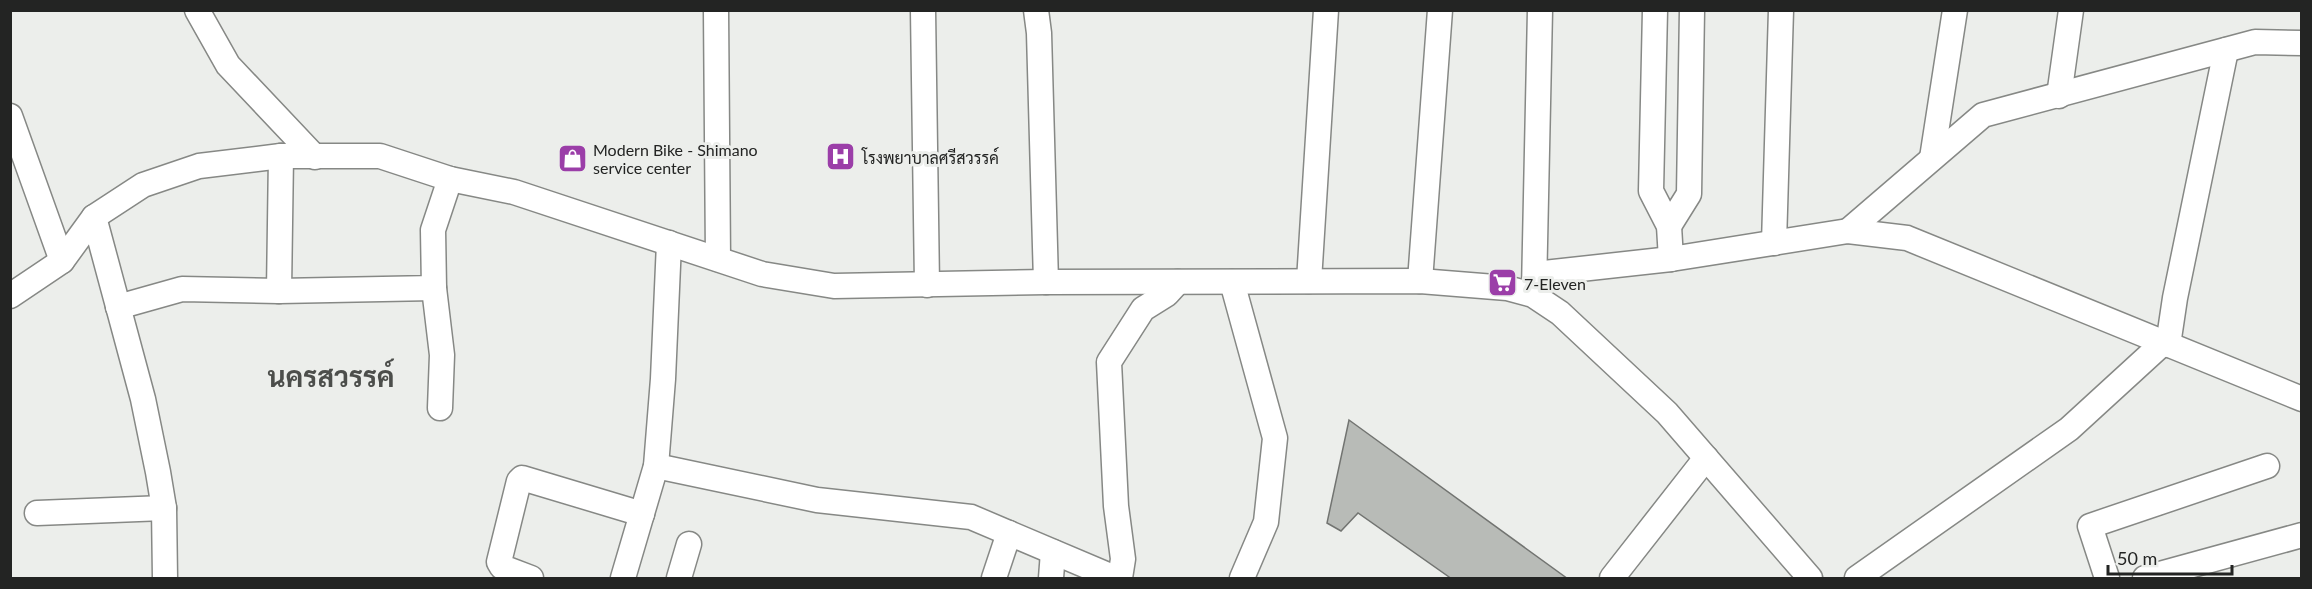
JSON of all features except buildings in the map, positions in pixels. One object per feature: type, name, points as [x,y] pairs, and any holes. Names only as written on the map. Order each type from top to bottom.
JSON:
[{"type":"street","points":[[197,10],[228,65],[315,157]]},
{"type":"street","points":[[716,10],[718,259]]},
{"type":"street","points":[[923,10],[927,285]]},
{"type":"street","points":[[1036,10],[1039,33],[1046,282]]},
{"type":"street","points":[[1309,281],[1326,10]]},
{"type":"street","points":[[1420,281],[1440,10]]},
{"type":"street","points":[[1540,10],[1534,284],[1560,313],[1659,405],[1706,458],[1801,575]]},
{"type":"street","points":[[1655,10],[1651,191],[1669,226],[1671,259]]},
{"type":"street","points":[[1669,226],[1689,194],[1692,10]]},
{"type":"street","points":[[1774,243],[1781,10]]},
{"type":"street","points":[[1932,158],[1955,10]]},
{"type":"street","points":[[2059,96],[2071,10]]},
{"type":"street","points":[[1848,231],[1983,115],[2255,42],[2301,44]]},
{"type":"street","points":[[1857,579],[2069,429],[2166,344],[2226,50]]},
{"type":"street","points":[[10,116],[62,261]]},
{"type":"street","points":[[279,291],[280,156]]},
{"type":"street","points":[[10,296],[62,261],[94,217],[143,185],[199,166],[280,156],[380,156],[450,179],[514,192],[762,274],[834,286],[1046,282],[1420,281],[1507,288],[1848,231],[1907,238],[2301,399]]},
{"type":"street","points":[[440,408],[442,355],[434,288],[433,231],[450,179]]},
{"type":"street","points":[[94,217],[143,399],[164,508],[165,579]]},
{"type":"street","points":[[623,579],[656,466],[663,379],[669,243]]},
{"type":"street","points":[[1120,579],[1124,559],[1116,506],[1109,362],[1145,307],[1172,290],[1178,282]]},
{"type":"street","points":[[1232,282],[1275,438],[1266,522],[1242,579]]},
{"type":"street","points":[[118,307],[182,289],[279,291],[434,288]]},
{"type":"street","points":[[1612,579],[1706,458]]},
{"type":"street","points":[[656,466],[817,500],[971,517],[1115,579]]},
{"type":"street","points":[[2107,579],[2091,526],[2267,466]]},
{"type":"street","points":[[531,579],[502,567],[499,562],[519,481],[522,478],[642,514]]},
{"type":"street","points":[[37,513],[164,508]]},
{"type":"street","points":[[994,579],[1009,534]]},
{"type":"street","points":[[2145,579],[2301,535]]},
{"type":"street","points":[[679,579],[689,544]]},
{"type":"street","points":[[1050,579],[1053,552]]},
{"type":"place","name":"โรงพยาบาลศรีสวรรค์","points":[[841,157]]},
{"type":"place","name":"Modern Bike - Shimano service center","points":[[572,158]]},
{"type":"place","name":"7-Eleven","points":[[1503,283]]},
{"type":"district","name":"นครสวรรค์","points":[[331,376]]}]
